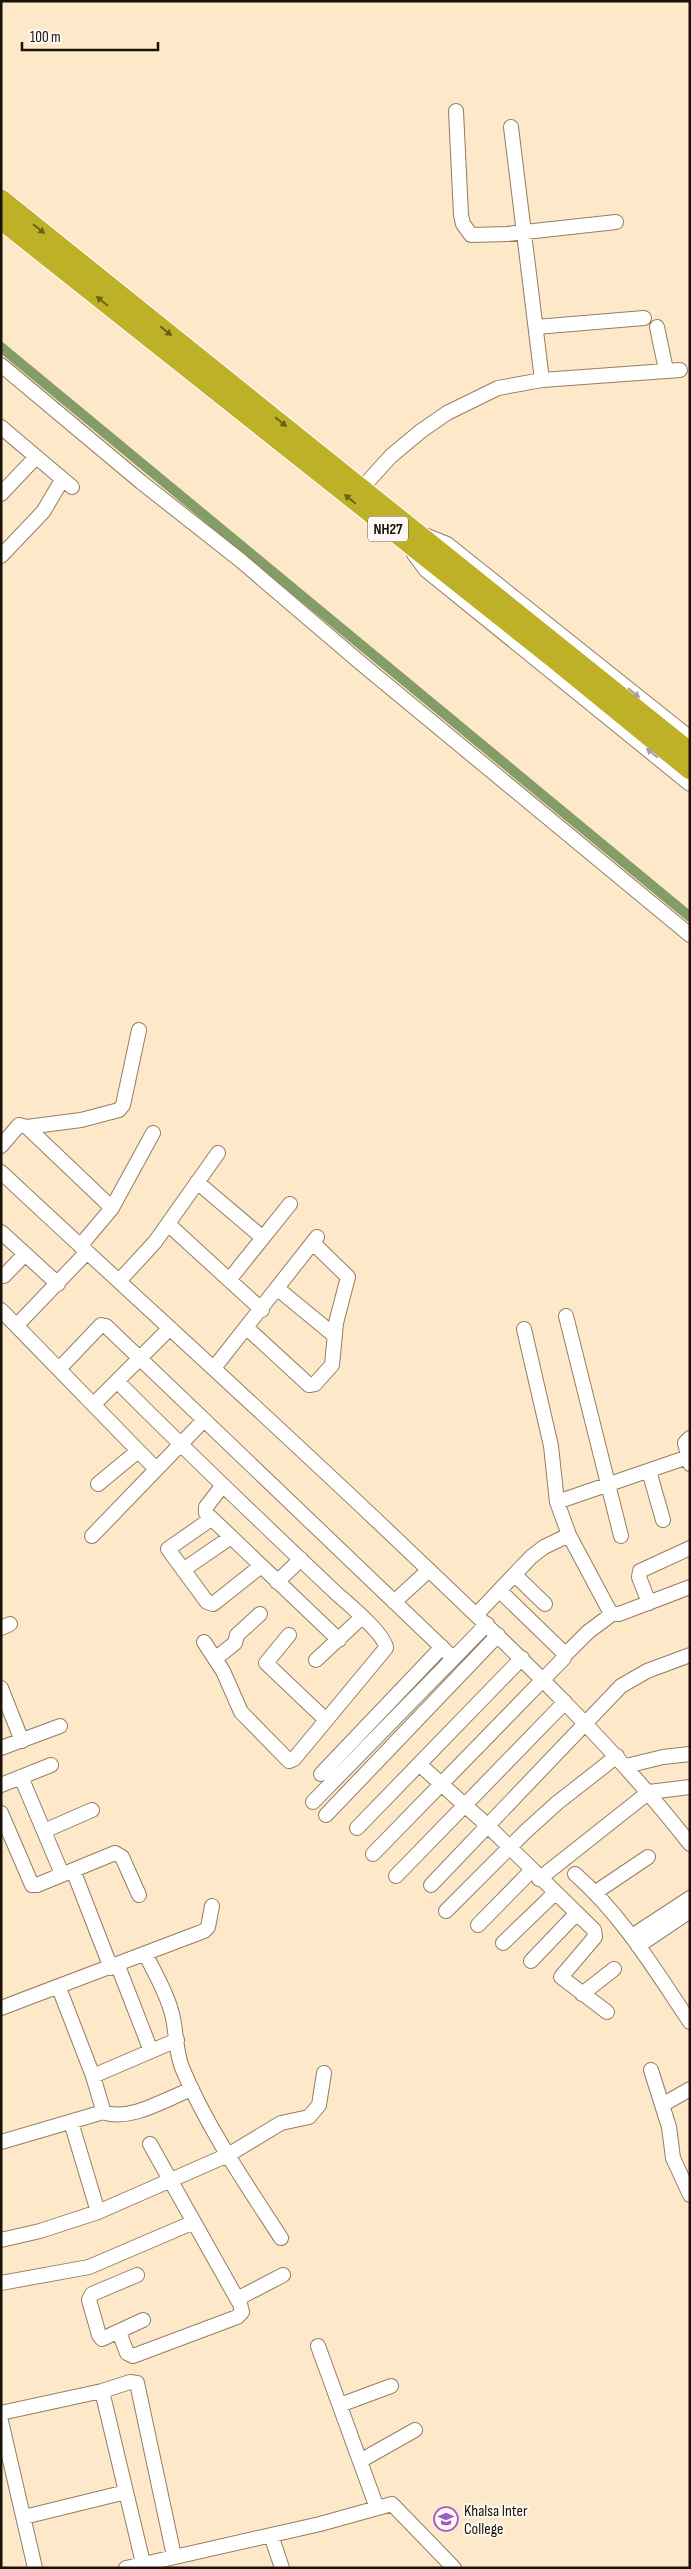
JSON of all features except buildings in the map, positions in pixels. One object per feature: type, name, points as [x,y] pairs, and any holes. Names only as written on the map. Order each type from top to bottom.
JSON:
[{"type":"highway","name":"NH27","points":[[1,198],[204,372]]},
{"type":"highway","name":"NH27","points":[[1,220],[234,395],[556,652],[690,752]]},
{"type":"highway","name":"NH27","points":[[234,395],[362,488],[409,536]]},
{"type":"highway","name":"NH27","points":[[556,652],[690,770]]},
{"type":"street","points":[[456,111],[461,215],[467,232],[477,235],[616,222]]},
{"type":"street","points":[[511,127],[542,380]]},
{"type":"street","points":[[536,327],[644,318]]},
{"type":"street","points":[[362,488],[391,456],[447,413],[498,388],[542,380],[621,376],[673,370],[657,327]]},
{"type":"street","points":[[1,365],[141,482],[240,560],[363,665],[690,935]]},
{"type":"street","points":[[1,556],[43,512],[67,483],[2,428]]},
{"type":"street","points":[[1,494],[36,457]]},
{"type":"street","points":[[409,536],[447,544],[690,738]]},
{"type":"street","points":[[409,536],[426,570],[690,784]]},
{"type":"street","points":[[1,1146],[19,1125],[27,1127],[81,1120],[119,1110],[122,1105],[138,1030]]},
{"type":"street","points":[[27,1127],[112,1208]]},
{"type":"street","points":[[17,1324],[58,1284],[84,1249],[112,1208],[153,1133]]},
{"type":"street","points":[[119,1281],[155,1242],[218,1153]]},
{"type":"street","points":[[1,1172],[214,1368],[522,1658],[586,1722],[649,1792],[690,1844]]},
{"type":"street","points":[[197,1182],[262,1238]]},
{"type":"street","points":[[230,1280],[290,1204]]},
{"type":"street","points":[[168,1224],[262,1310]]},
{"type":"street","points":[[1,1232],[58,1284]]},
{"type":"street","points":[[214,1368],[247,1328],[262,1310],[315,1240],[348,1276],[338,1313],[330,1368],[311,1386],[247,1328]]},
{"type":"street","points":[[2,1277],[25,1254]]},
{"type":"street","points":[[278,1289],[335,1336]]},
{"type":"street","points":[[1,1310],[17,1324],[156,1469]]},
{"type":"street","points":[[566,1316],[621,1536]]},
{"type":"street","points":[[59,1369],[88,1336],[102,1325],[140,1358],[453,1658]]},
{"type":"street","points":[[94,1404],[170,1328]]},
{"type":"street","points":[[524,1329],[551,1446],[558,1502],[569,1535],[612,1614]]},
{"type":"street","points":[[117,1381],[179,1444],[362,1618],[384,1640],[386,1648],[294,1759],[288,1761],[274,1743],[241,1712],[215,1659],[204,1642]]},
{"type":"street","points":[[92,1536],[204,1420]]},
{"type":"street","points":[[558,1502],[649,1470],[689,1460],[685,1441],[690,1438]]},
{"type":"street","points":[[98,1484],[138,1451]]},
{"type":"street","points":[[649,1470],[663,1520]]},
{"type":"street","points":[[223,1485],[205,1508],[211,1518],[339,1640]]},
{"type":"street","points":[[211,1518],[168,1549],[207,1602],[213,1604],[261,1566]]},
{"type":"street","points":[[313,1802],[453,1658],[482,1620],[500,1591],[515,1574],[538,1551],[569,1535]]},
{"type":"street","points":[[183,1570],[230,1537]]},
{"type":"street","points":[[649,1602],[639,1577],[640,1570],[690,1548]]},
{"type":"street","points":[[277,1582],[301,1559]]},
{"type":"street","points":[[394,1602],[429,1570]]},
{"type":"street","points":[[515,1574],[545,1604]]},
{"type":"street","points":[[373,1854],[442,1785],[588,1632],[612,1614],[619,1614],[690,1587]]},
{"type":"street","points":[[500,1591],[565,1655]]},
{"type":"street","points":[[215,1659],[235,1643],[236,1635],[260,1614]]},
{"type":"street","points":[[316,1660],[362,1618]]},
{"type":"street","points":[[289,1635],[266,1663],[326,1720]]},
{"type":"street","points":[[326,1814],[498,1635]]},
{"type":"street","points":[[321,1774],[442,1648]]},
{"type":"street","points":[[431,1885],[621,1686],[647,1671],[690,1654]]},
{"type":"street","points":[[357,1828],[522,1658]]},
{"type":"street","points":[[1,1688],[22,1740]]},
{"type":"street","points":[[396,1876],[565,1702]]},
{"type":"street","points":[[1,1748],[60,1726]]},
{"type":"street","points":[[446,1911],[557,1803],[621,1761],[690,1754]]},
{"type":"street","points":[[419,1764],[488,1826],[535,1875],[594,1930],[596,1936],[561,1977],[607,2012]]},
{"type":"street","points":[[1,1785],[51,1765]]},
{"type":"street","points":[[21,1777],[44,1831],[67,1872],[114,1967],[151,2051]]},
{"type":"street","points":[[478,1925],[535,1875],[649,1792],[690,1787]]},
{"type":"street","points":[[44,1831],[92,1810]]},
{"type":"street","points":[[1,1813],[32,1885],[35,1886],[110,1854],[119,1854],[139,1896]]},
{"type":"street","points":[[596,1892],[648,1857]]},
{"type":"street","points":[[576,1874],[596,1892],[635,1941],[690,2022]]},
{"type":"street","points":[[503,1943],[555,1893]]},
{"type":"street","points":[[635,1941],[690,1898]]},
{"type":"street","points":[[1,2008],[146,1955],[204,1931],[208,1927],[212,1906]]},
{"type":"street","points":[[635,1941],[690,1911]]},
{"type":"street","points":[[531,1961],[576,1914]]},
{"type":"street","points":[[146,1955],[169,2003],[179,2062],[228,2156],[281,2238]]},
{"type":"street","points":[[582,1994],[614,1969]]},
{"type":"street","points":[[59,1988],[103,2104],[102,2112]]},
{"type":"street","points":[[93,2076],[176,2040]]},
{"type":"street","points":[[650,2070],[669,2127],[673,2158],[690,2195]]},
{"type":"street","points":[[1,2240],[40,2231],[98,2212],[228,2156],[282,2123],[312,2115],[319,2105],[324,2073]]},
{"type":"street","points":[[1,2142],[102,2112],[115,2116],[127,2115],[192,2089]]},
{"type":"street","points":[[662,2105],[689,2090]]},
{"type":"street","points":[[71,2122],[98,2212]]},
{"type":"street","points":[[119,2332],[127,2354],[133,2356],[240,2315],[242,2309],[172,2180],[150,2144]]},
{"type":"street","points":[[1,2283],[89,2267],[194,2222]]},
{"type":"street","points":[[137,2275],[89,2297],[100,2337],[106,2338],[144,2320]]},
{"type":"street","points":[[238,2299],[283,2275]]},
{"type":"street","points":[[318,2346],[377,2508]]},
{"type":"street","points":[[1,2413],[102,2391],[130,2382],[138,2385],[174,2556]]},
{"type":"street","points":[[340,2405],[391,2386]]},
{"type":"street","points":[[102,2391],[143,2563]]},
{"type":"street","points":[[1,2422],[3,2438],[24,2517],[35,2568]]},
{"type":"street","points":[[360,2461],[415,2430]]},
{"type":"street","points":[[24,2517],[126,2492]]},
{"type":"street","points":[[126,2568],[392,2504],[398,2507],[454,2568]]},
{"type":"street","points":[[271,2534],[282,2568]]},
{"type":"waterway","points":[[1,347],[690,917]]},
{"type":"place","name":"Khalsa Inter College","points":[[446,2519]]}]
